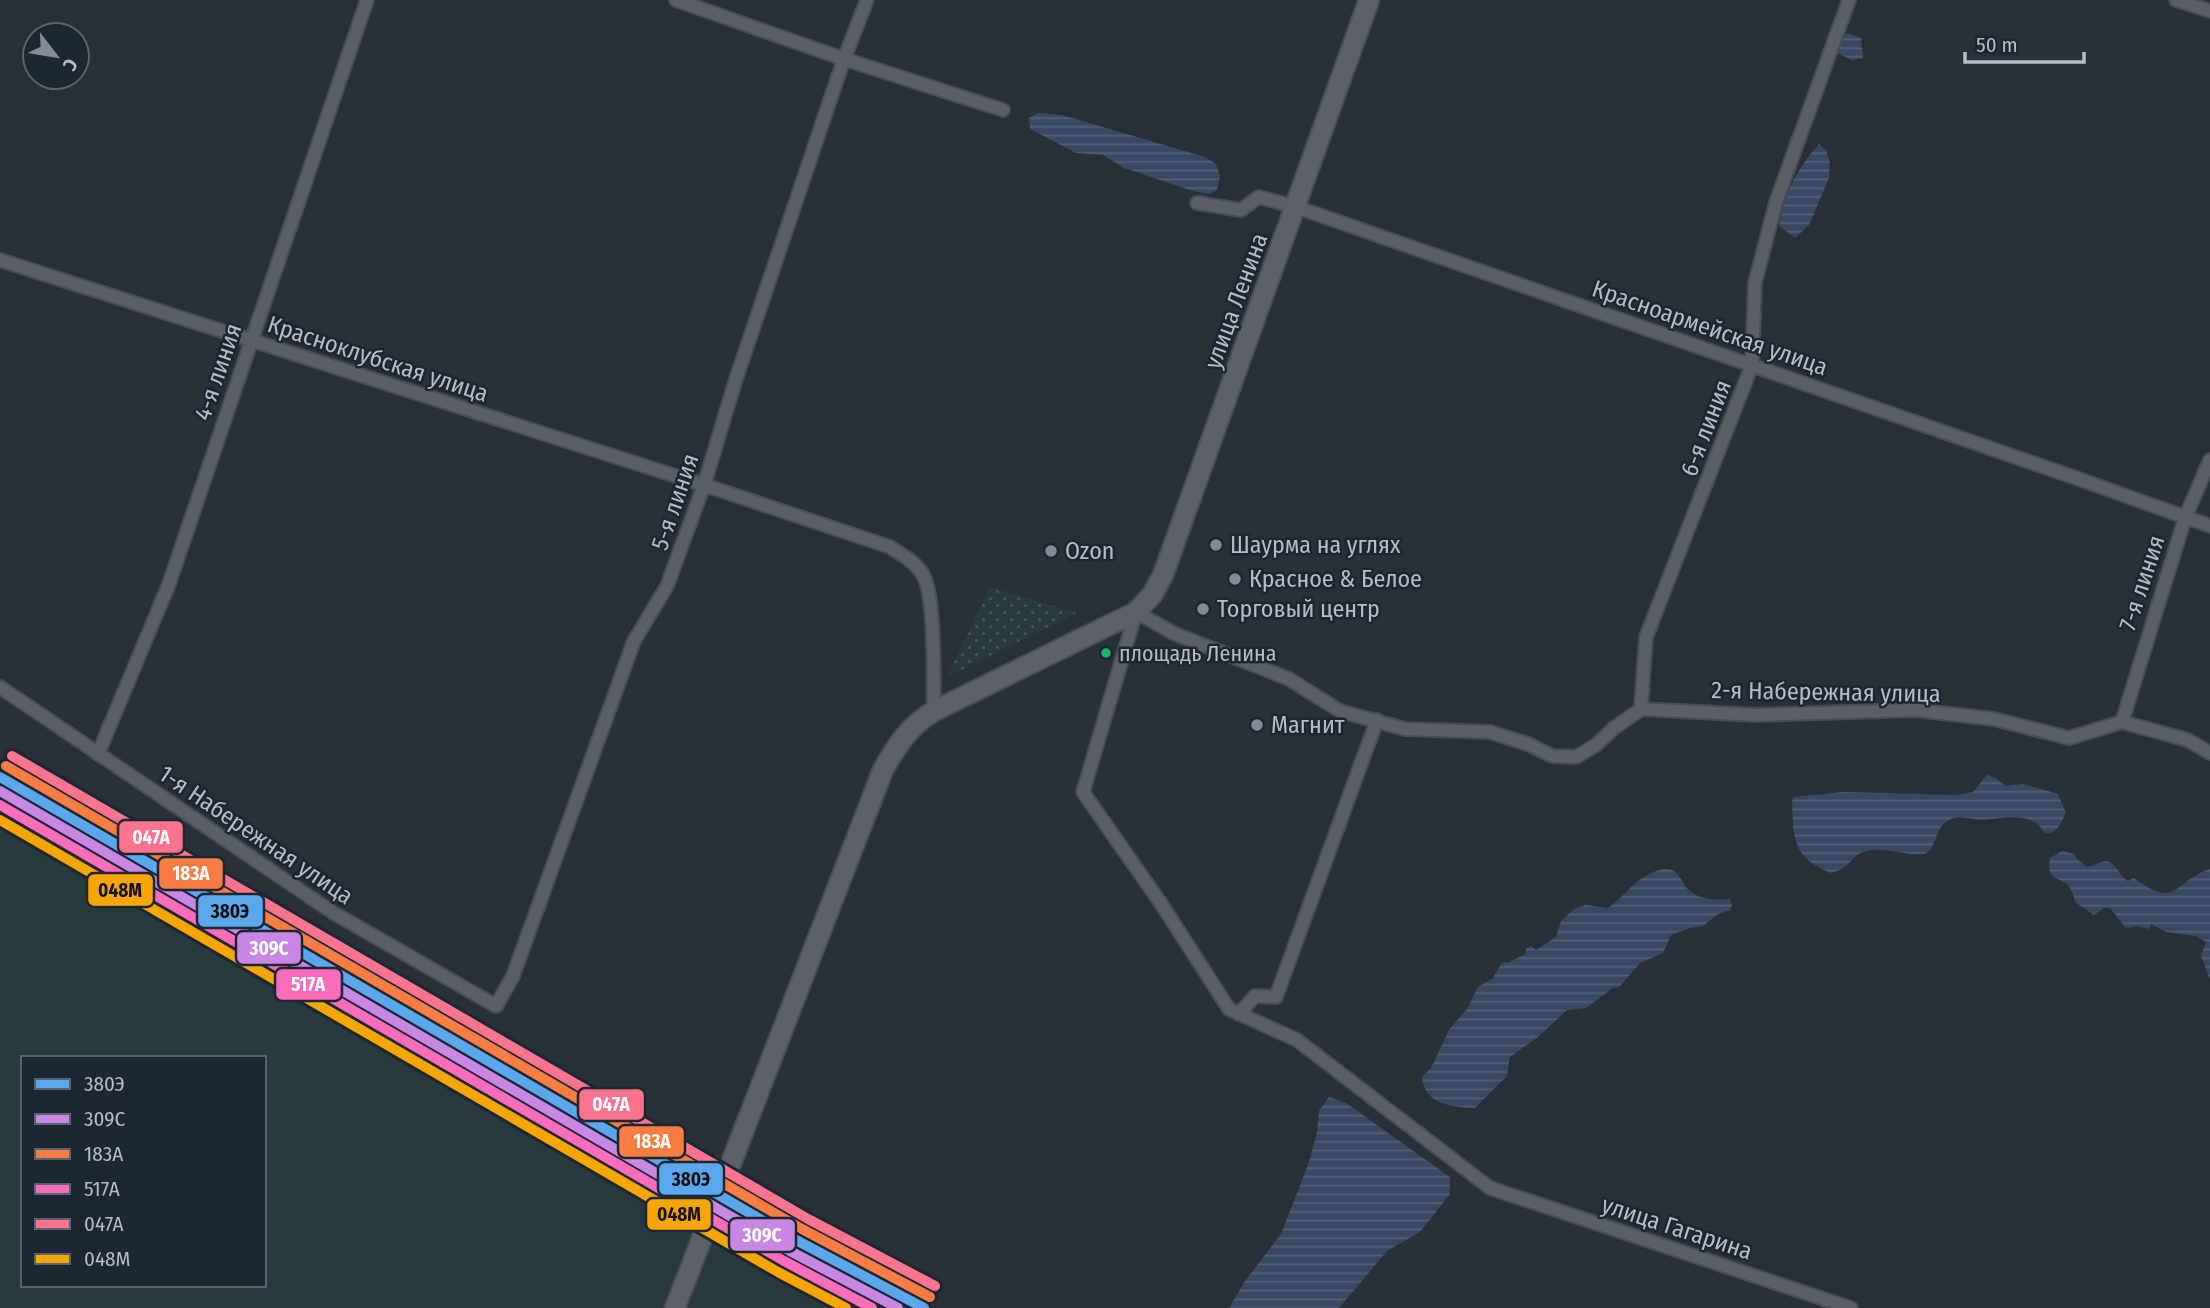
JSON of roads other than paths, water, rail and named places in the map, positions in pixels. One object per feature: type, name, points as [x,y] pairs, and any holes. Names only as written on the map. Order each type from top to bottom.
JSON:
[{"type":"main road","name":"улица Ленина","points":[[1136,612],[1152,595],[1163,575],[1369,0]]},
{"type":"main road","points":[[675,1308],[883,770],[900,741],[917,722],[934,711],[1136,612]]},
{"type":"street","name":"4-я линия","points":[[98,754],[169,584],[368,0]]},
{"type":"street","points":[[676,0],[844,59],[1003,110]]},
{"type":"street","name":"5-я линия","points":[[496,1006],[513,976],[634,641],[667,586],[704,485],[736,379],[844,59],[867,0]]},
{"type":"street","name":"6-я линия","points":[[1641,709],[1646,638],[1752,365],[1755,283],[1776,202],[1849,0]]},
{"type":"street","points":[[2176,0],[2210,11]]},
{"type":"street","name":"Красноармейская улица","points":[[1197,203],[1241,210],[1259,197],[1296,207],[2210,527]]},
{"type":"street","name":"Красноклубская улица","points":[[0,260],[890,547],[909,559],[923,575],[930,600],[934,711]]},
{"type":"street","name":"7-я линия","points":[[2122,722],[2185,518],[2210,460]]},
{"type":"street","points":[[1377,720],[1276,997],[1255,996],[1239,1014],[1228,1009],[1160,902],[1083,792],[1136,612],[1173,633],[1289,679],[1340,711],[1377,720],[1405,729],[1490,732],[1528,744],[1552,757],[1576,757],[1641,709]]},
{"type":"street","name":"1-я Набережная улица","points":[[0,687],[332,912],[496,1006]]},
{"type":"street","name":"2-я Набережная улица","points":[[1641,709],[1756,715],[1915,710],[1994,719],[2069,738],[2122,722]]},
{"type":"street","points":[[2122,722],[2188,740],[2210,753]]},
{"type":"street","name":"улица Гагарина","points":[[1239,1014],[1297,1040],[1490,1188],[1851,1308]]},
{"type":"water","points":[[1848,33],[1861,38],[1863,58],[1852,60],[1837,53],[1838,40]]},
{"type":"water","points":[[1038,113],[1062,115],[1205,157],[1216,164],[1220,177],[1217,190],[1210,194],[1193,191],[1124,168],[1103,155],[1076,153],[1030,129],[1029,118]]},
{"type":"water","points":[[1819,144],[1826,150],[1830,162],[1829,178],[1809,225],[1795,238],[1779,226],[1781,214],[1793,182]]},
{"type":"water","points":[[1987,775],[1996,778],[2005,786],[2023,784],[2058,794],[2066,813],[2059,826],[2048,833],[2036,823],[2023,818],[1953,818],[1944,823],[1932,847],[1925,854],[1870,850],[1859,854],[1843,868],[1831,873],[1808,860],[1796,842],[1793,797],[1843,792],[1958,795],[1973,792]]},
{"type":"water","points":[[2062,851],[2074,854],[2087,867],[2108,861],[2128,881],[2134,878],[2159,892],[2168,893],[2175,890],[2210,869],[2210,980],[2201,956],[2206,942],[2196,936],[2166,932],[2151,924],[2149,929],[2137,926],[2126,928],[2110,908],[2104,908],[2094,915],[2075,902],[2067,885],[2050,872],[2050,858]]},
{"type":"water","points":[[1665,869],[1674,871],[1690,891],[1699,896],[1730,899],[1730,910],[1718,914],[1703,926],[1671,935],[1663,953],[1640,963],[1619,987],[1613,988],[1586,1008],[1567,1010],[1538,1037],[1510,1057],[1507,1076],[1475,1108],[1441,1103],[1428,1094],[1422,1077],[1431,1068],[1449,1030],[1467,1009],[1478,987],[1493,978],[1502,962],[1508,963],[1525,954],[1526,949],[1531,946],[1536,950],[1556,937],[1561,921],[1574,909],[1585,905],[1608,908],[1640,879]]},
{"type":"water","points":[[1329,1097],[1346,1103],[1450,1177],[1450,1194],[1420,1232],[1387,1251],[1339,1308],[1229,1308],[1245,1281],[1281,1234],[1309,1162],[1319,1111]]},
{"type":"place","name":"Шаурма на углях","points":[[1216,545]]},
{"type":"place","name":"Ozon","points":[[1051,551]]},
{"type":"place","name":"Красное & Белое","points":[[1235,579]]},
{"type":"place","name":"Торговый центр","points":[[1203,609]]},
{"type":"place","name":"площадь Ленина","points":[[1106,653]]},
{"type":"place","name":"Магнит","points":[[1257,725]]}]
